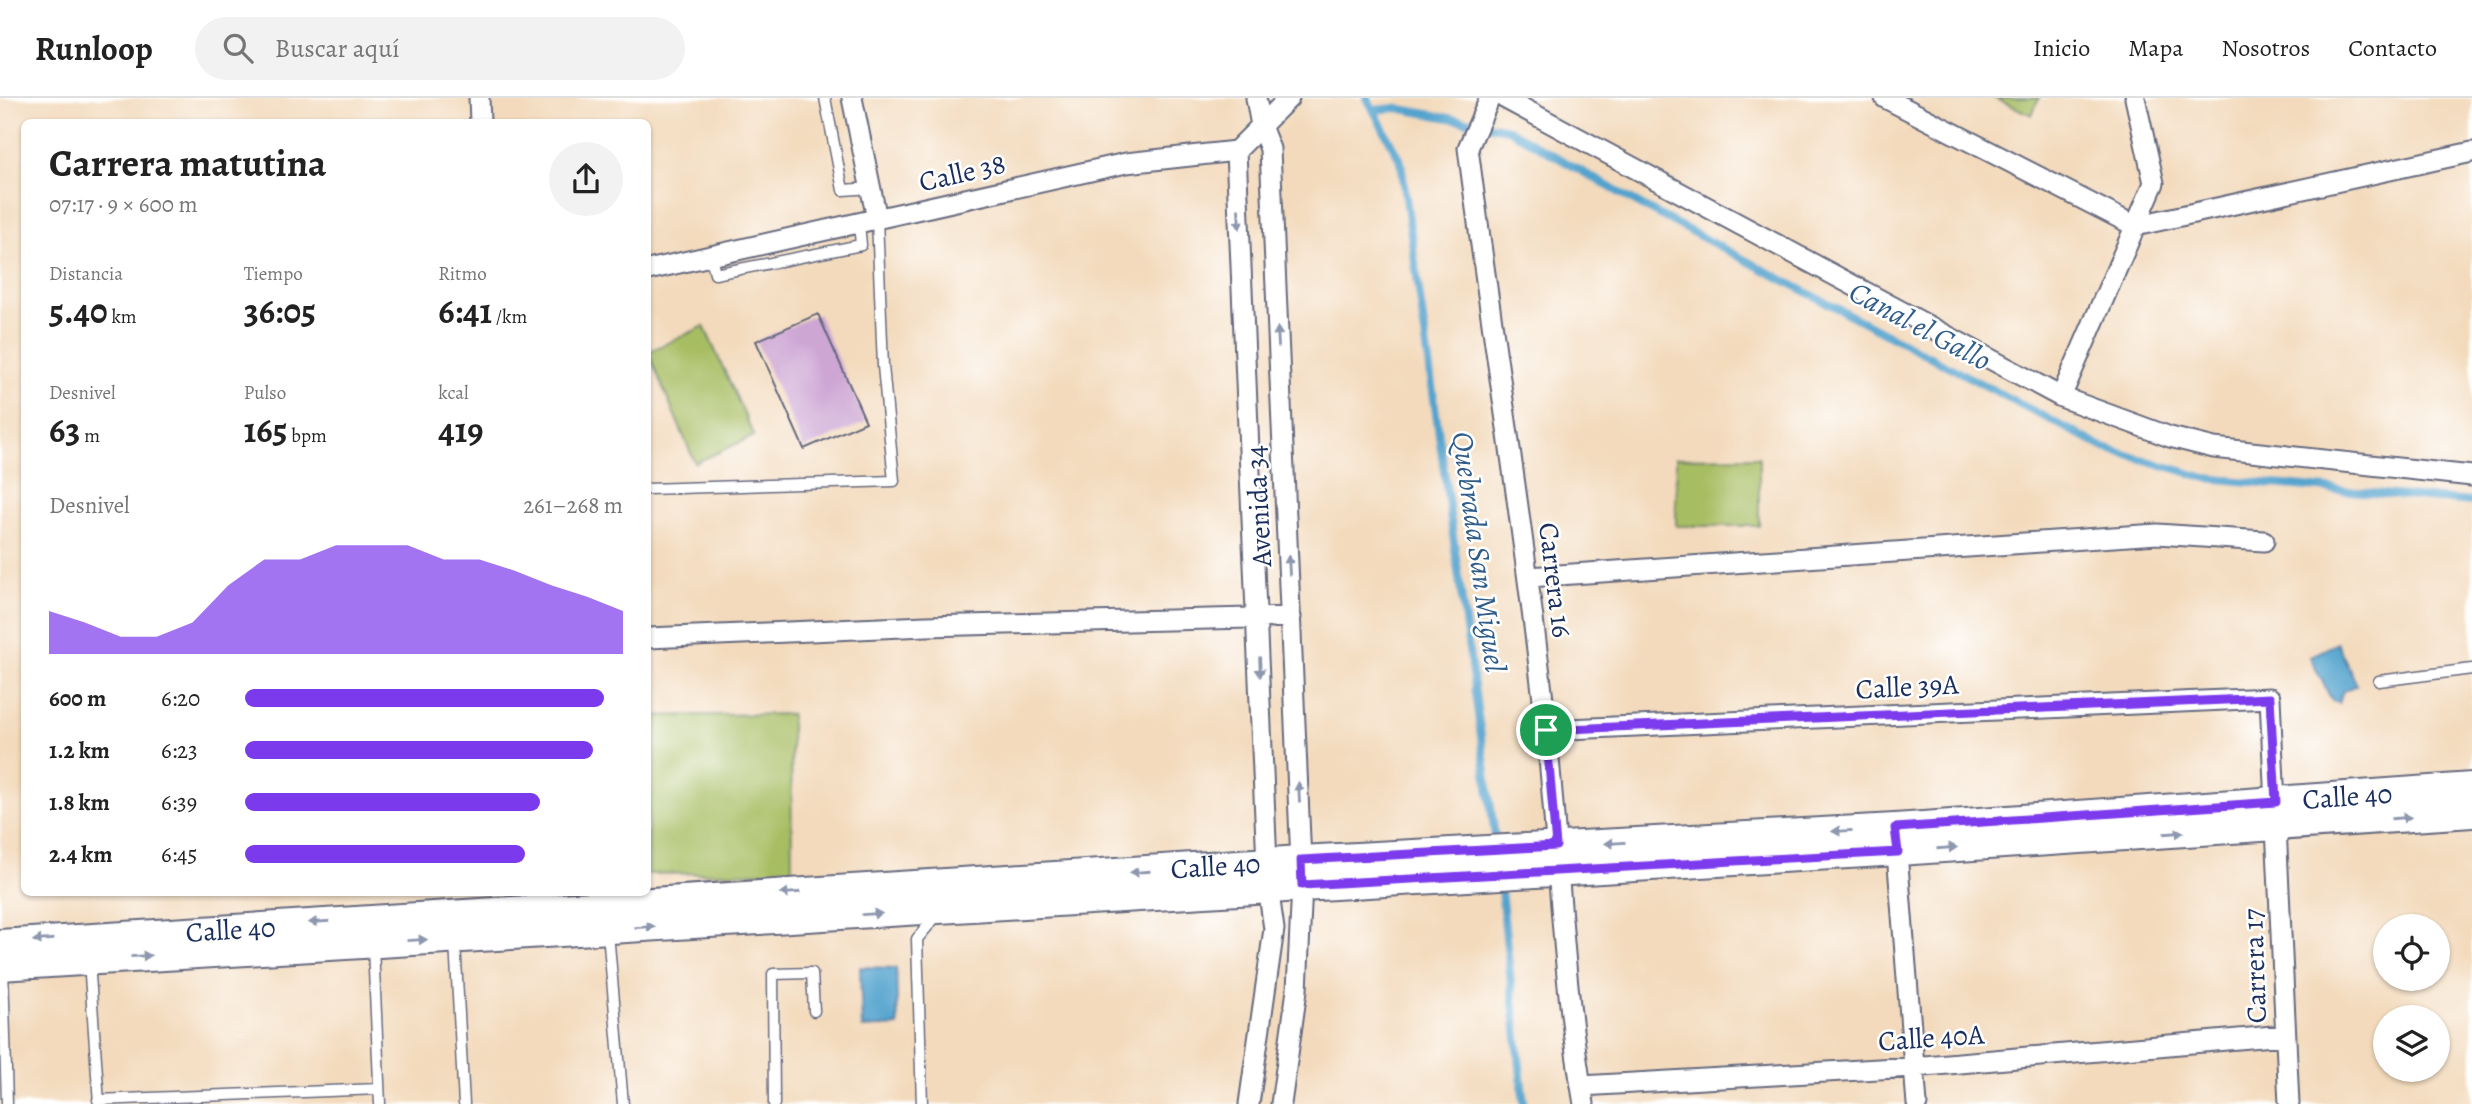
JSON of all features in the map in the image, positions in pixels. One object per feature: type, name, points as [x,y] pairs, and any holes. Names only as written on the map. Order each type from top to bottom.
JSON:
[{"type":"main road","name":"Calle 40","points":[[2276,814],[2472,787]]},
{"type":"main road","name":"Calle 40","points":[[1,955],[1302,873],[1896,840],[2276,814],[2472,813]]},
{"type":"main road","name":"Calle 40","points":[[454,926],[608,929],[723,910]]},
{"type":"main road","name":"Calle 40","points":[[1,955],[89,959],[371,931]]},
{"type":"street","points":[[479,98],[480,119]]},
{"type":"street","points":[[852,98],[872,188],[868,221]]},
{"type":"street","name":"Avenida 34","points":[[1256,98],[1261,126],[1270,149],[1302,873],[1297,990],[1281,1104]]},
{"type":"street","points":[[1504,98],[2061,397],[2169,437],[2214,448],[2472,476]]},
{"type":"street","points":[[1885,98],[2135,226],[2472,152]]},
{"type":"street","points":[[2061,397],[2154,183],[2135,98]]},
{"type":"street","points":[[1236,151],[1282,104]]},
{"type":"street","name":"Carrera 16","points":[[1487,105],[1468,148],[1529,577],[1546,730],[1546,859],[1583,1095]]},
{"type":"street","name":"Avenida 34","points":[[1236,151],[1268,876],[1275,929],[1249,1104]]},
{"type":"street","name":"Calle 38","points":[[651,269],[1126,163],[1236,151]]},
{"type":"street","points":[[1529,577],[2157,534],[2264,541]]},
{"type":"street","points":[[651,638],[1291,617]]},
{"type":"street","name":"Calle 39A","points":[[1546,730],[2270,698]]},
{"type":"street","name":"Carrera 17","points":[[2270,698],[2289,1104]]},
{"type":"street","points":[[1896,840],[1917,1104]]},
{"type":"street","name":"Calle 40A","points":[[1583,1095],[2284,1035]]},
{"type":"lane","points":[[825,98],[843,190],[872,188]]},
{"type":"lane","points":[[651,489],[894,481],[868,221]]},
{"type":"lane","points":[[2379,681],[2472,669]]},
{"type":"lane","points":[[922,1104],[917,939],[941,897]]},
{"type":"lane","points":[[454,926],[464,1104]]},
{"type":"lane","points":[[608,929],[623,1104]]},
{"type":"lane","points":[[371,931],[380,1104]]},
{"type":"lane","points":[[1,955],[8,1104]]},
{"type":"lane","points":[[89,959],[99,1102],[379,1089]]},
{"type":"lane","points":[[774,1104],[773,974],[812,973],[814,1011]]},
{"type":"green space","points":[[1994,98],[2039,98],[2032,115]]},
{"type":"green space","points":[[704,326],[754,436],[695,463],[651,359],[651,351]]},
{"type":"green space","points":[[1759,457],[1759,526],[1676,526],[1676,458]]},
{"type":"green space","points":[[791,714],[792,872],[651,874],[651,716]]},
{"type":"water","points":[[2337,643],[2357,685],[2343,691],[2338,703],[2332,701],[2310,657]]},
{"type":"water","points":[[860,967],[896,968],[898,1026],[862,1028]]},
{"type":"building","points":[[818,314],[866,422],[804,449],[756,341]]},
{"type":"waterway","name":"Quebrada San Miguel","points":[[1367,98],[1401,162],[1496,844]]},
{"type":"waterway","name":"Canal el Gallo","points":[[1373,110],[1396,108],[1508,129],[1646,208],[2104,448],[2206,478],[2472,502]]},
{"type":"waterway","name":"Quebrada San Miguel","points":[[1500,881],[1524,1104]]},
{"type":"route","points":[[2270,698],[2276,802],[1895,828],[1898,852],[1302,885],[1301,860],[1556,846],[1546,730],[2270,698]]}]
